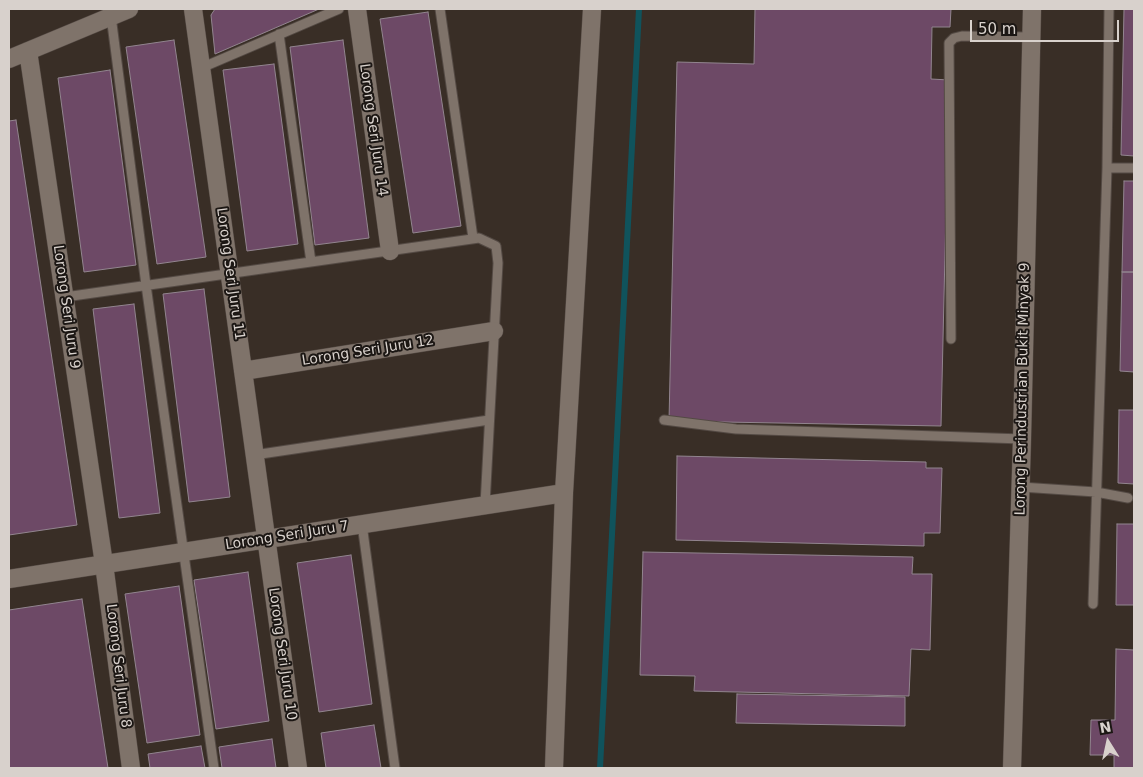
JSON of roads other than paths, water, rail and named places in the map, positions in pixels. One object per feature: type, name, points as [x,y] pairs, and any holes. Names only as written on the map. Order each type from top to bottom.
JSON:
[{"type":"street","points":[[9,59],[129,9]]},
{"type":"street","name":"Lorong Seri Juru 11","points":[[193,9],[266,539]]},
{"type":"street","name":"Lorong Seri Juru 14","points":[[357,9],[390,251]]},
{"type":"street","points":[[554,768],[564,493],[592,9]]},
{"type":"street","name":"Lorong Perindustrian Bukit Minyak 9","points":[[1012,768],[1021,487],[1032,9]]},
{"type":"street","name":"Lorong Seri Juru 9","points":[[28,51],[104,564]]},
{"type":"street","name":"Lorong Seri Juru 12","points":[[243,371],[494,331]]},
{"type":"street","name":"Lorong Seri Juru 7","points":[[9,579],[564,493]]},
{"type":"street","name":"Lorong Seri Juru 10","points":[[266,539],[298,768]]},
{"type":"street","name":"Lorong Seri Juru 8","points":[[104,564],[131,768]]},
{"type":"lane","points":[[201,68],[339,9]]},
{"type":"lane","points":[[440,9],[473,238]]},
{"type":"lane","points":[[1093,604],[1109,9]]},
{"type":"lane","points":[[111,16],[146,285],[214,768]]},
{"type":"lane","points":[[279,34],[311,262]]},
{"type":"lane","points":[[951,340],[949,42],[954,38],[962,36],[1031,37]]},
{"type":"lane","points":[[1106,168],[1134,168]]},
{"type":"lane","points":[[65,297],[473,238],[479,238],[496,246],[498,263],[485,505]]},
{"type":"lane","points":[[254,455],[489,420]]},
{"type":"lane","points":[[664,420],[736,429],[1022,439]]},
{"type":"lane","points":[[1021,487],[1096,492],[1128,498]]},
{"type":"lane","points":[[362,524],[395,768]]},
{"type":"waterway","points":[[600,768],[639,9]]}]
